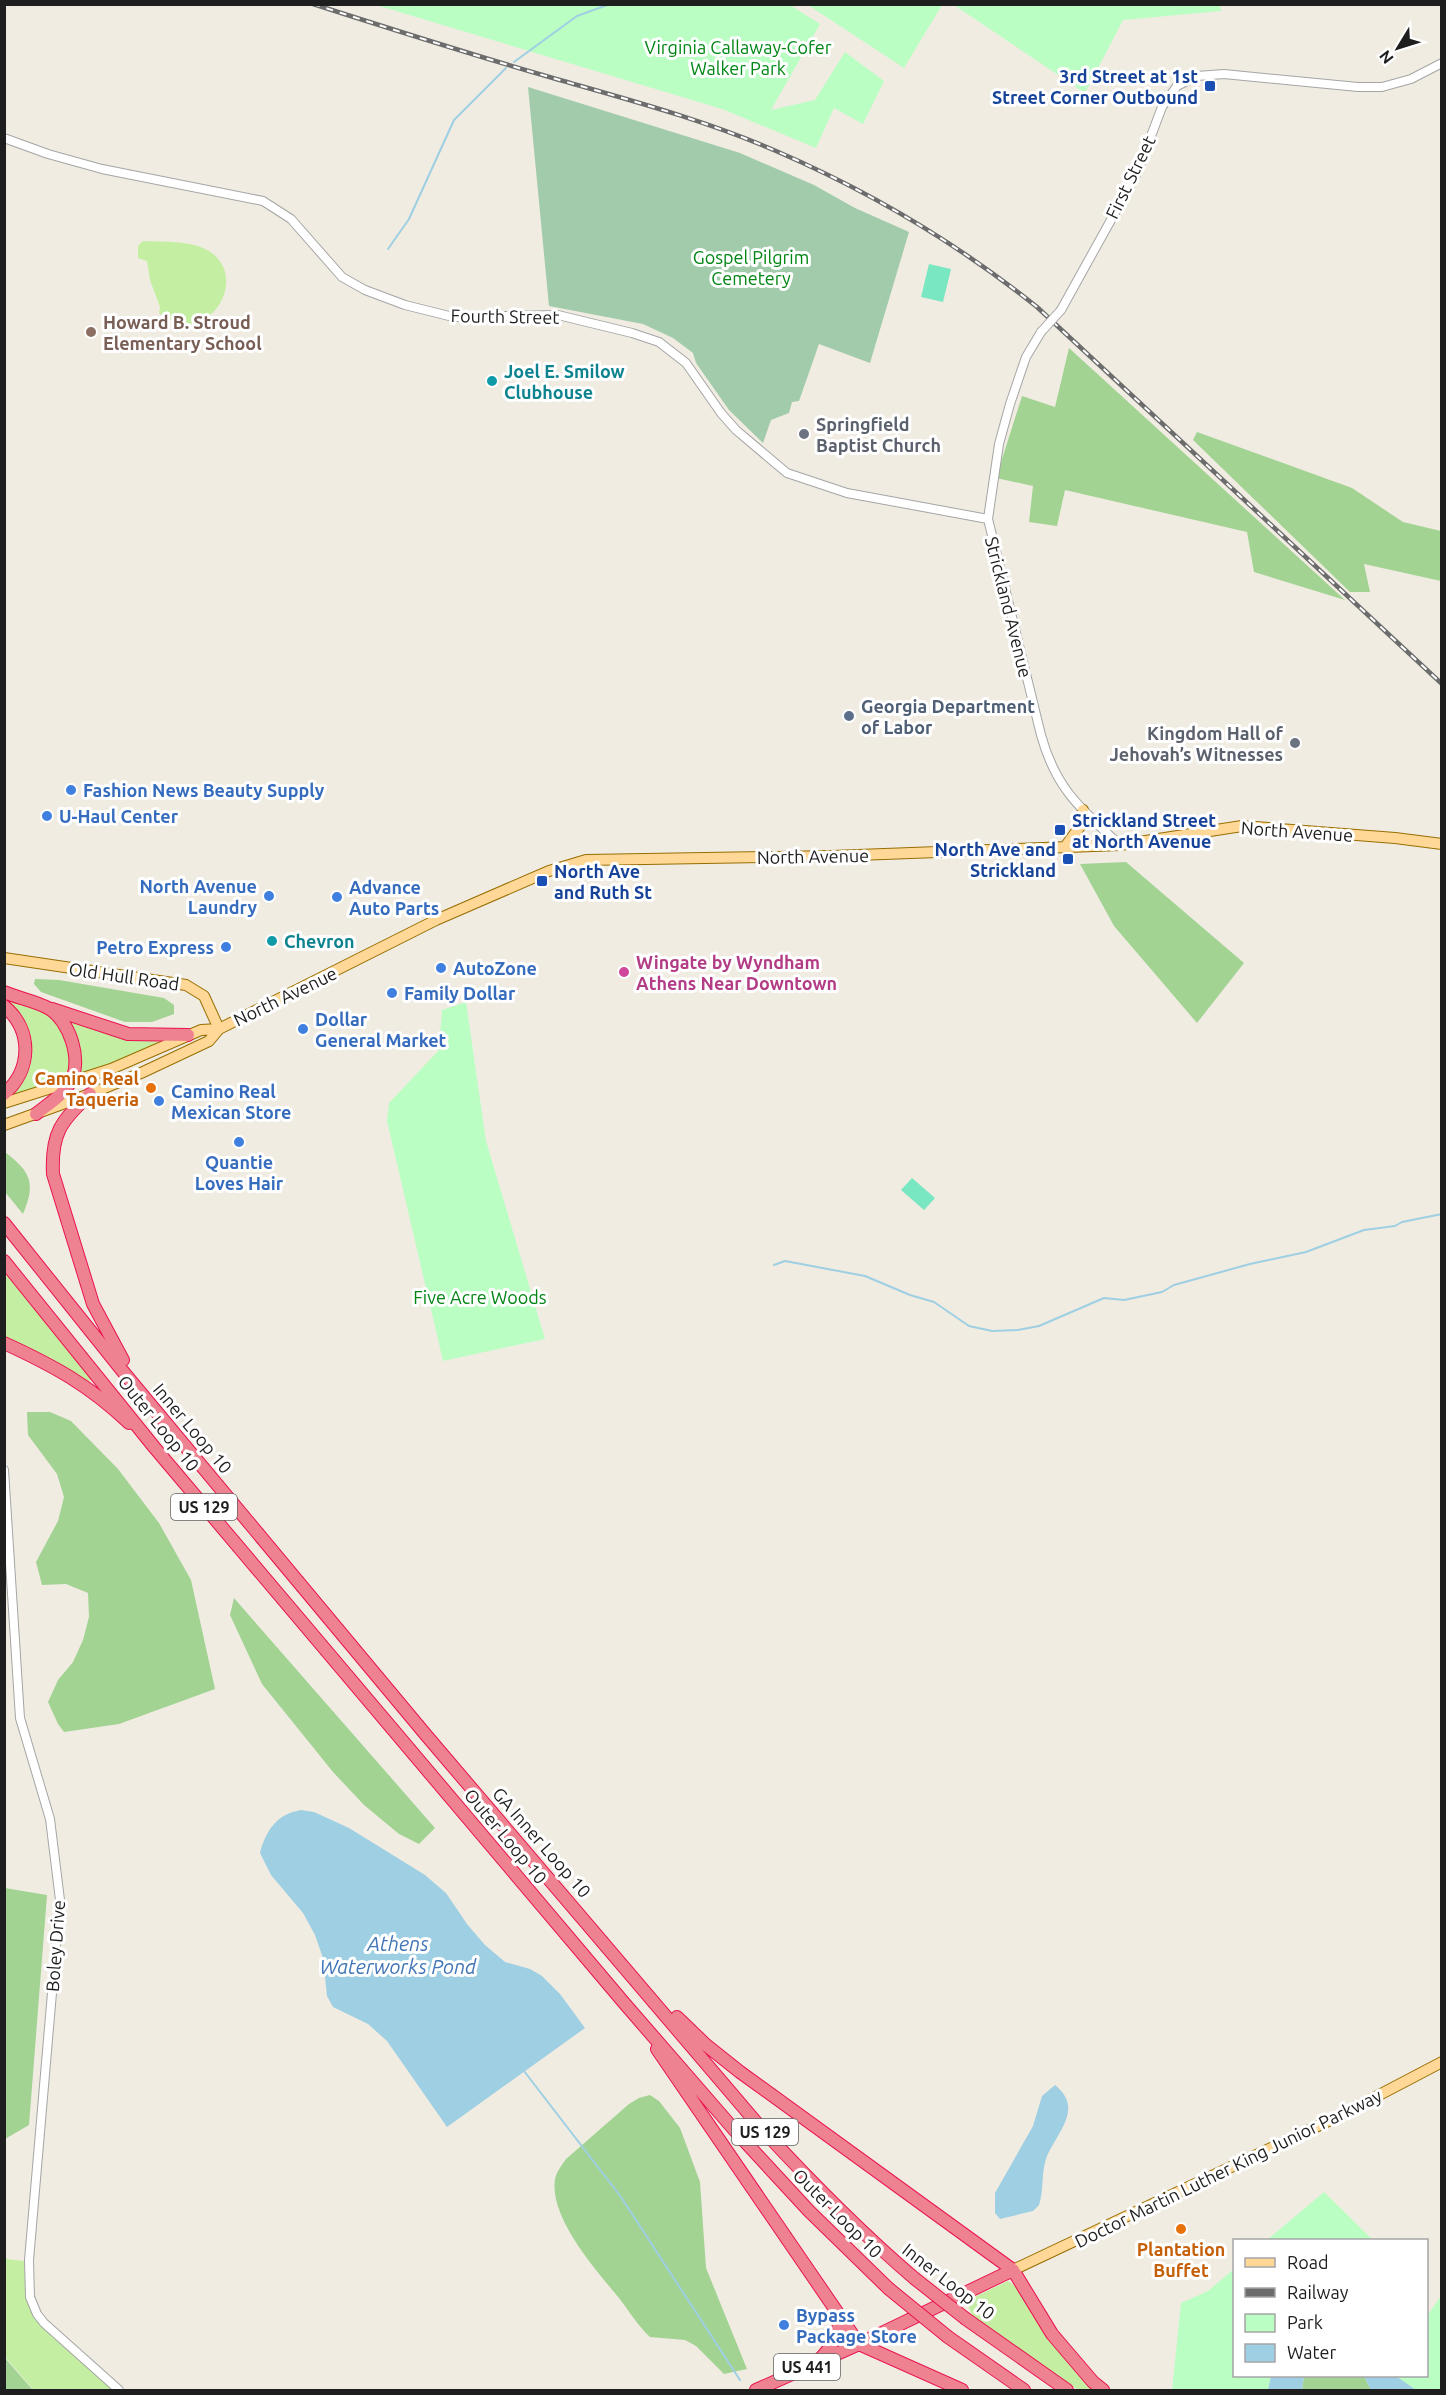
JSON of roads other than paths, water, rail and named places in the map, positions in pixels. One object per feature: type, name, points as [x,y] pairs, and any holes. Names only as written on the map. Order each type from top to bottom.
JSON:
[{"type":"highway","points":[[4,992],[128,1034],[188,1035]]},
{"type":"highway","points":[[4,1006],[14,1015],[23,1031],[27,1049],[26,1059],[16,1082],[4,1094]]},
{"type":"highway","points":[[36,1114],[70,1083],[74,1066],[72,1041],[64,1024],[49,1008]]},
{"type":"highway","points":[[90,1094],[66,1116],[56,1136],[52,1155],[55,1185],[93,1304],[114,1347],[168,1425]]},
{"type":"highway","name":"Inner Loop 10","points":[[4,1223],[168,1425],[426,1735]]},
{"type":"highway","name":"Outer Loop 10","points":[[4,1261],[154,1447],[625,2004],[737,2133],[809,2211],[888,2288],[948,2337],[1024,2391]]},
{"type":"highway","points":[[4,1343],[50,1364],[79,1381],[123,1417],[154,1447]]},
{"type":"highway","name":"GA Inner Loop 10","points":[[426,1735],[630,1972]]},
{"type":"highway","points":[[630,1972],[691,2031],[740,2072],[1013,2270],[1052,2334],[1103,2391]]},
{"type":"highway","name":"Inner Loop 10","points":[[630,1972],[761,2128],[814,2187],[871,2242],[966,2319],[1067,2391]]},
{"type":"highway","points":[[625,2004],[859,2344],[962,2391]]},
{"type":"highway","name":"US 441","points":[[756,2391],[1013,2270]]},
{"type":"highway","points":[[817,2362],[834,2341],[840,2316]]},
{"type":"main road","points":[[1065,847],[1080,827],[1083,810]]},
{"type":"main road","name":"North Avenue","points":[[4,1103],[111,1069],[201,1030],[219,1029],[436,920],[549,871],[586,860],[831,856],[1120,845],[1242,826],[1442,844]]},
{"type":"main road","name":"Old Hull Road","points":[[4,958],[186,985],[204,996],[219,1029]]},
{"type":"main road","name":"North Avenue","points":[[4,1125],[90,1094],[209,1041],[219,1029]]},
{"type":"main road","name":"Doctor Martin Luther King Junior Parkway","points":[[1013,2270],[1341,2115],[1442,2062]]},
{"type":"street","name":"First Street","points":[[988,519],[994,471],[1010,404],[1026,357],[1041,332],[1061,310],[1137,172],[1162,107],[1177,86],[1197,76],[1224,74],[1358,87],[1382,87],[1411,79],[1442,63]]},
{"type":"street","name":"Fourth Street","points":[[4,138],[102,170],[263,201],[291,219],[342,277],[365,290],[405,305],[453,317],[558,315],[659,342],[686,363],[715,405],[736,430],[787,473],[847,493],[988,519]]},
{"type":"street","name":"Strickland Avenue","points":[[988,519],[1047,754],[1064,789],[1120,845]]},
{"type":"street","name":"Boley Drive","points":[[4,1470],[20,1718],[50,1819],[60,1900],[29,2260],[30,2297],[37,2314],[44,2323],[119,2391]]},
{"type":"water","name":"Athens Waterworks Pond","points":[[301,1810],[314,1812],[349,1828],[425,1875],[446,1893],[467,1924],[485,1945],[505,1962],[530,1969],[542,1976],[560,1994],[585,2028],[447,2127],[387,2041],[368,2024],[333,2007],[327,1996],[323,1958],[315,1935],[303,1913],[271,1875],[260,1853],[269,1830],[274,1824],[285,1815]]},
{"type":"water","points":[[1055,2085],[1064,2094],[1068,2103],[1068,2112],[1066,2121],[1046,2159],[1039,2205],[1033,2211],[1000,2219],[995,2213],[995,2193],[1033,2126],[1042,2096]]},
{"type":"water","points":[[1271,2377],[1304,2377],[1302,2390],[1268,2390]]},
{"type":"water","points":[[1364,2377],[1397,2377],[1416,2390],[1371,2390]]},
{"type":"waterway","points":[[514,62],[577,16],[610,4]]},
{"type":"waterway","points":[[388,249],[409,219],[454,120],[506,68]]},
{"type":"waterway","points":[[774,1265],[785,1261],[865,1276],[910,1295],[934,1302],[969,1326],[992,1331],[1018,1330],[1039,1326],[1104,1298],[1124,1300],[1162,1292],[1174,1285],[1250,1264],[1306,1252],[1364,1230],[1395,1226],[1402,1222],[1442,1214]]},
{"type":"waterway","points":[[524,2071],[621,2197],[740,2380]]},
{"type":"railway","points":[[313,4],[718,128],[776,151],[845,183],[912,220],[976,262],[1037,307],[1442,684]]},
{"type":"place","name":"3rd Street at 1st Street Corner Outbound","points":[[1210,86]]},
{"type":"place","name":"Howard B. Stroud Elementary School","points":[[91,332]]},
{"type":"place","name":"Joel E. Smilow Clubhouse","points":[[492,381]]},
{"type":"place","name":"Springfield Baptist Church","points":[[804,434]]},
{"type":"place","name":"Georgia Department of Labor","points":[[849,716]]},
{"type":"place","name":"Kingdom Hall of Jehovah’s Witnesses","points":[[1295,743]]},
{"type":"place","name":"Fashion News Beauty Supply","points":[[71,790]]},
{"type":"place","name":"U-Haul Center","points":[[47,816]]},
{"type":"place","name":"Strickland Street at North Avenue","points":[[1060,830]]},
{"type":"place","name":"North Ave and Strickland","points":[[1068,859]]},
{"type":"place","name":"North Ave and Ruth St","points":[[542,881]]},
{"type":"place","name":"North Avenue Laundry","points":[[269,896]]},
{"type":"place","name":"Advance Auto Parts","points":[[337,897]]},
{"type":"place","name":"Chevron","points":[[272,941]]},
{"type":"place","name":"Petro Express","points":[[226,947]]},
{"type":"place","name":"AutoZone","points":[[441,968]]},
{"type":"place","name":"Wingate by Wyndham Athens Near Downtown","points":[[624,972]]},
{"type":"place","name":"Family Dollar","points":[[392,993]]},
{"type":"place","name":"Dollar General Market","points":[[303,1029]]},
{"type":"place","name":"Camino Real Taqueria","points":[[151,1088]]},
{"type":"place","name":"Camino Real Mexican Store","points":[[159,1101]]},
{"type":"place","name":"Quantie Loves Hair","points":[[239,1142]]},
{"type":"place","name":"Plantation Buffet","points":[[1181,2229]]},
{"type":"place","name":"Bypass Package Store","points":[[784,2325]]},
{"type":"park label","name":"Virginia Callaway-Cofer Walker Park","points":[[738,57]]},
{"type":"park label","name":"Gospel Pilgrim Cemetery","points":[[751,267]]},
{"type":"park label","name":"Five Acre Woods","points":[[480,1297]]}]
